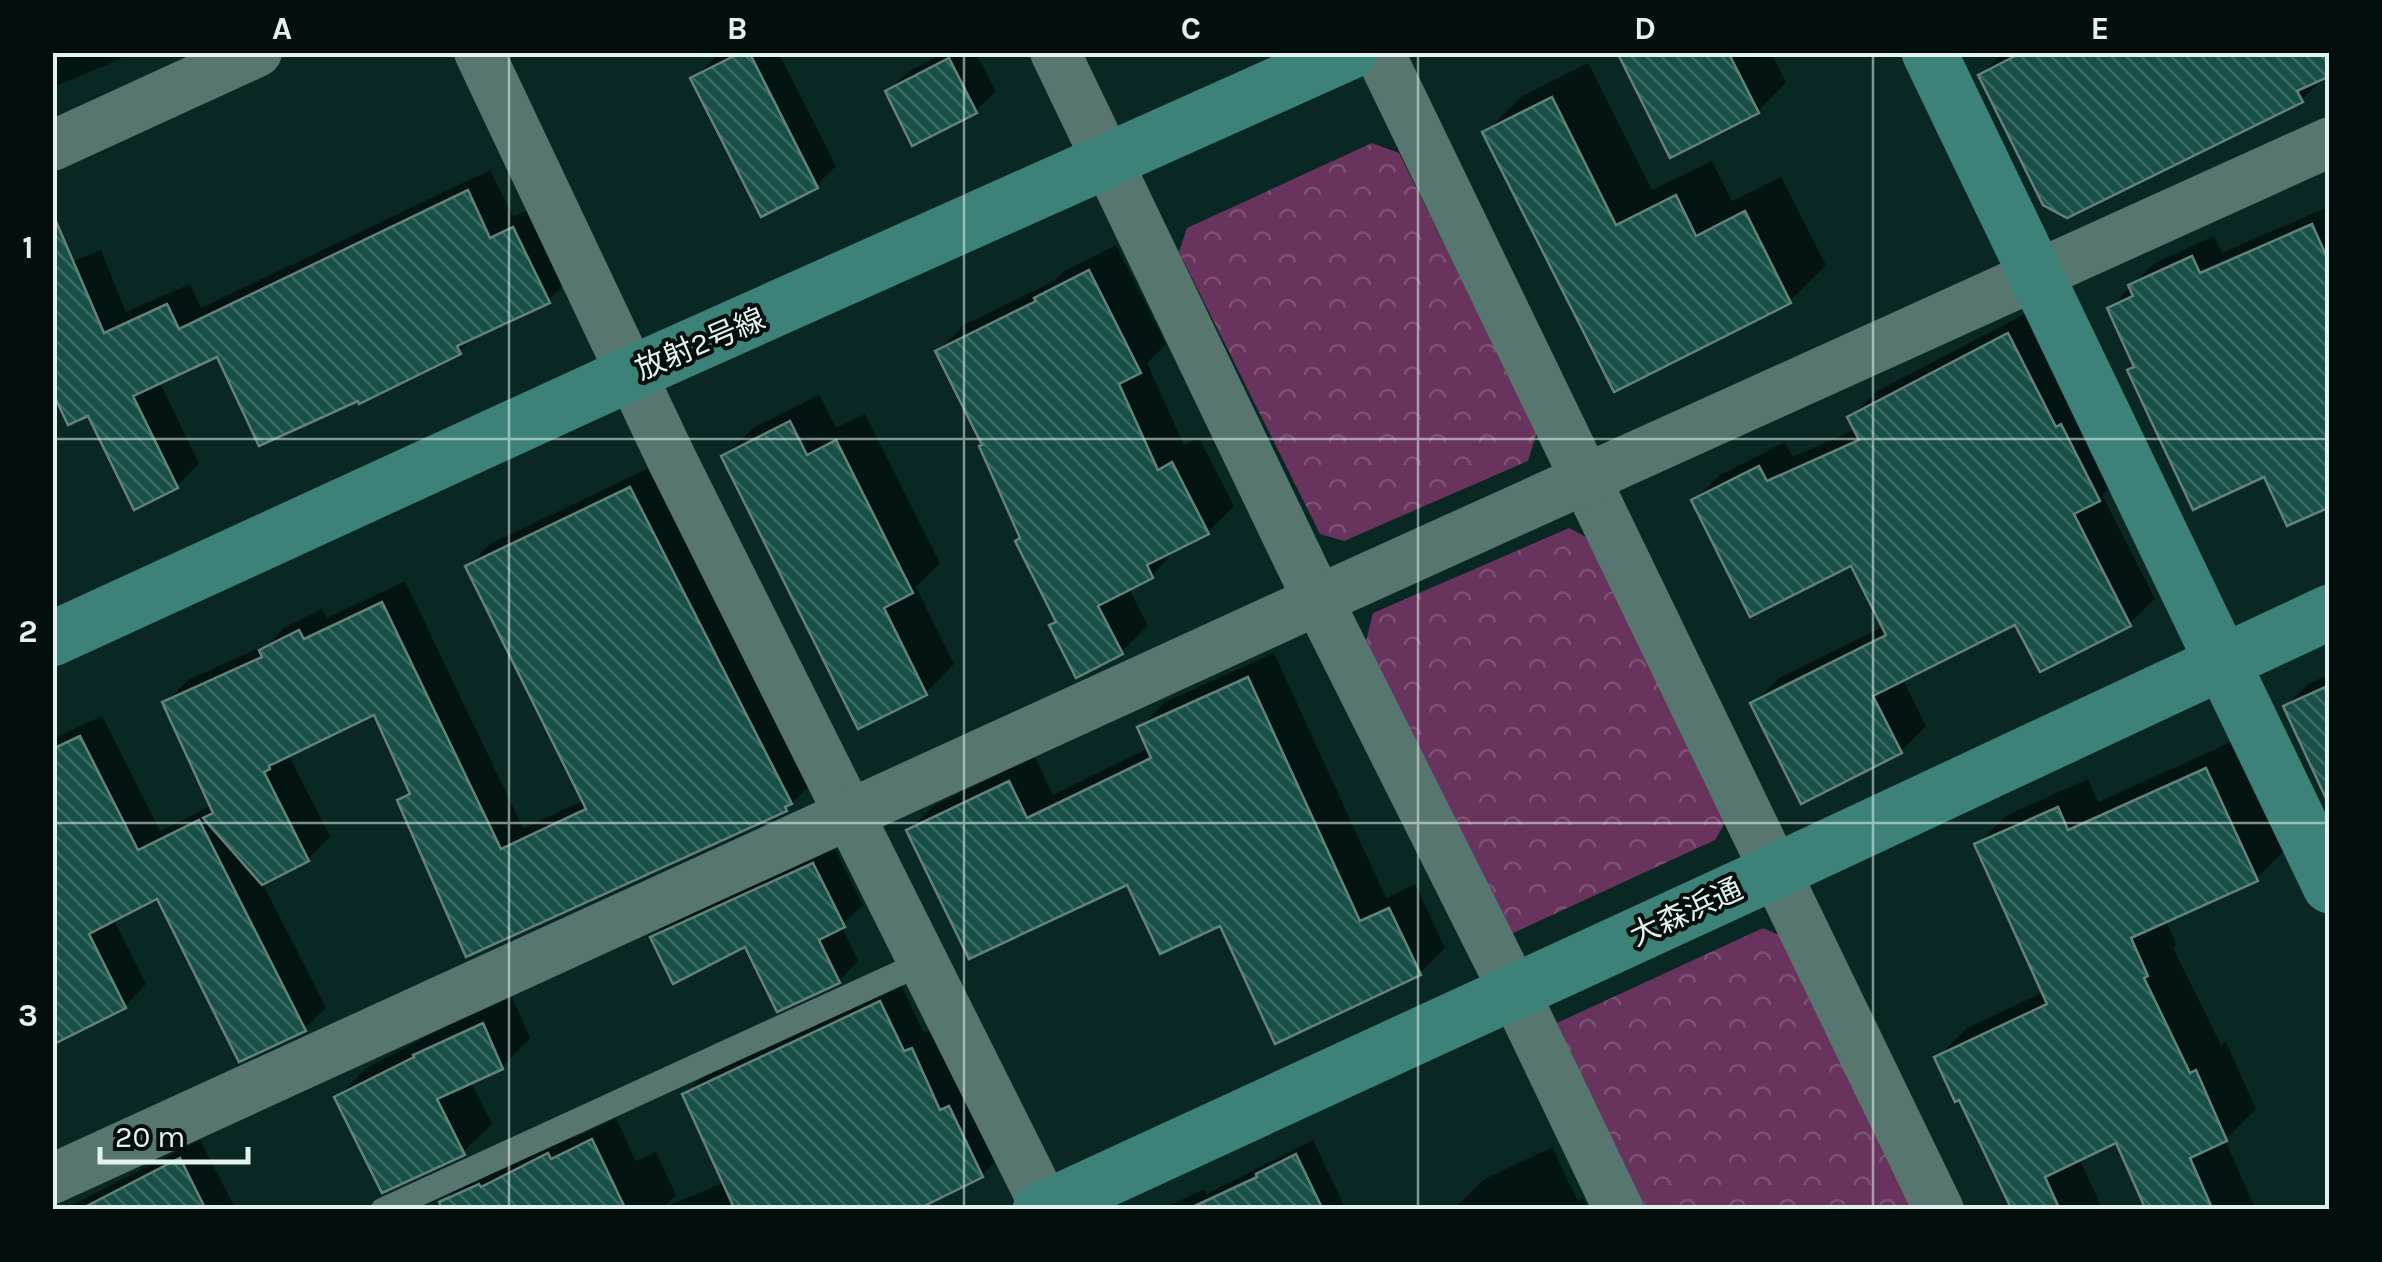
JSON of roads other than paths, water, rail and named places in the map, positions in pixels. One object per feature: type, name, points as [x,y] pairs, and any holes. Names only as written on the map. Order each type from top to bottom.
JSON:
[{"type":"street","points":[[52,146],[256,52]]},
{"type":"street","points":[[479,52],[630,374],[1045,1209]]},
{"type":"street","points":[[1054,52],[1318,600],[1619,1210]]},
{"type":"street","name":"放射2号線","points":[[52,639],[630,374],[1350,52]]},
{"type":"street","points":[[1379,52],[1939,1210]]},
{"type":"street","points":[[1929,52],[2330,886]]},
{"type":"street","points":[[52,1180],[2330,142]]},
{"type":"street","name":"大森浜通","points":[[1045,1209],[2330,612]]},
{"type":"lane","points":[[383,1210],[924,962]]}]
